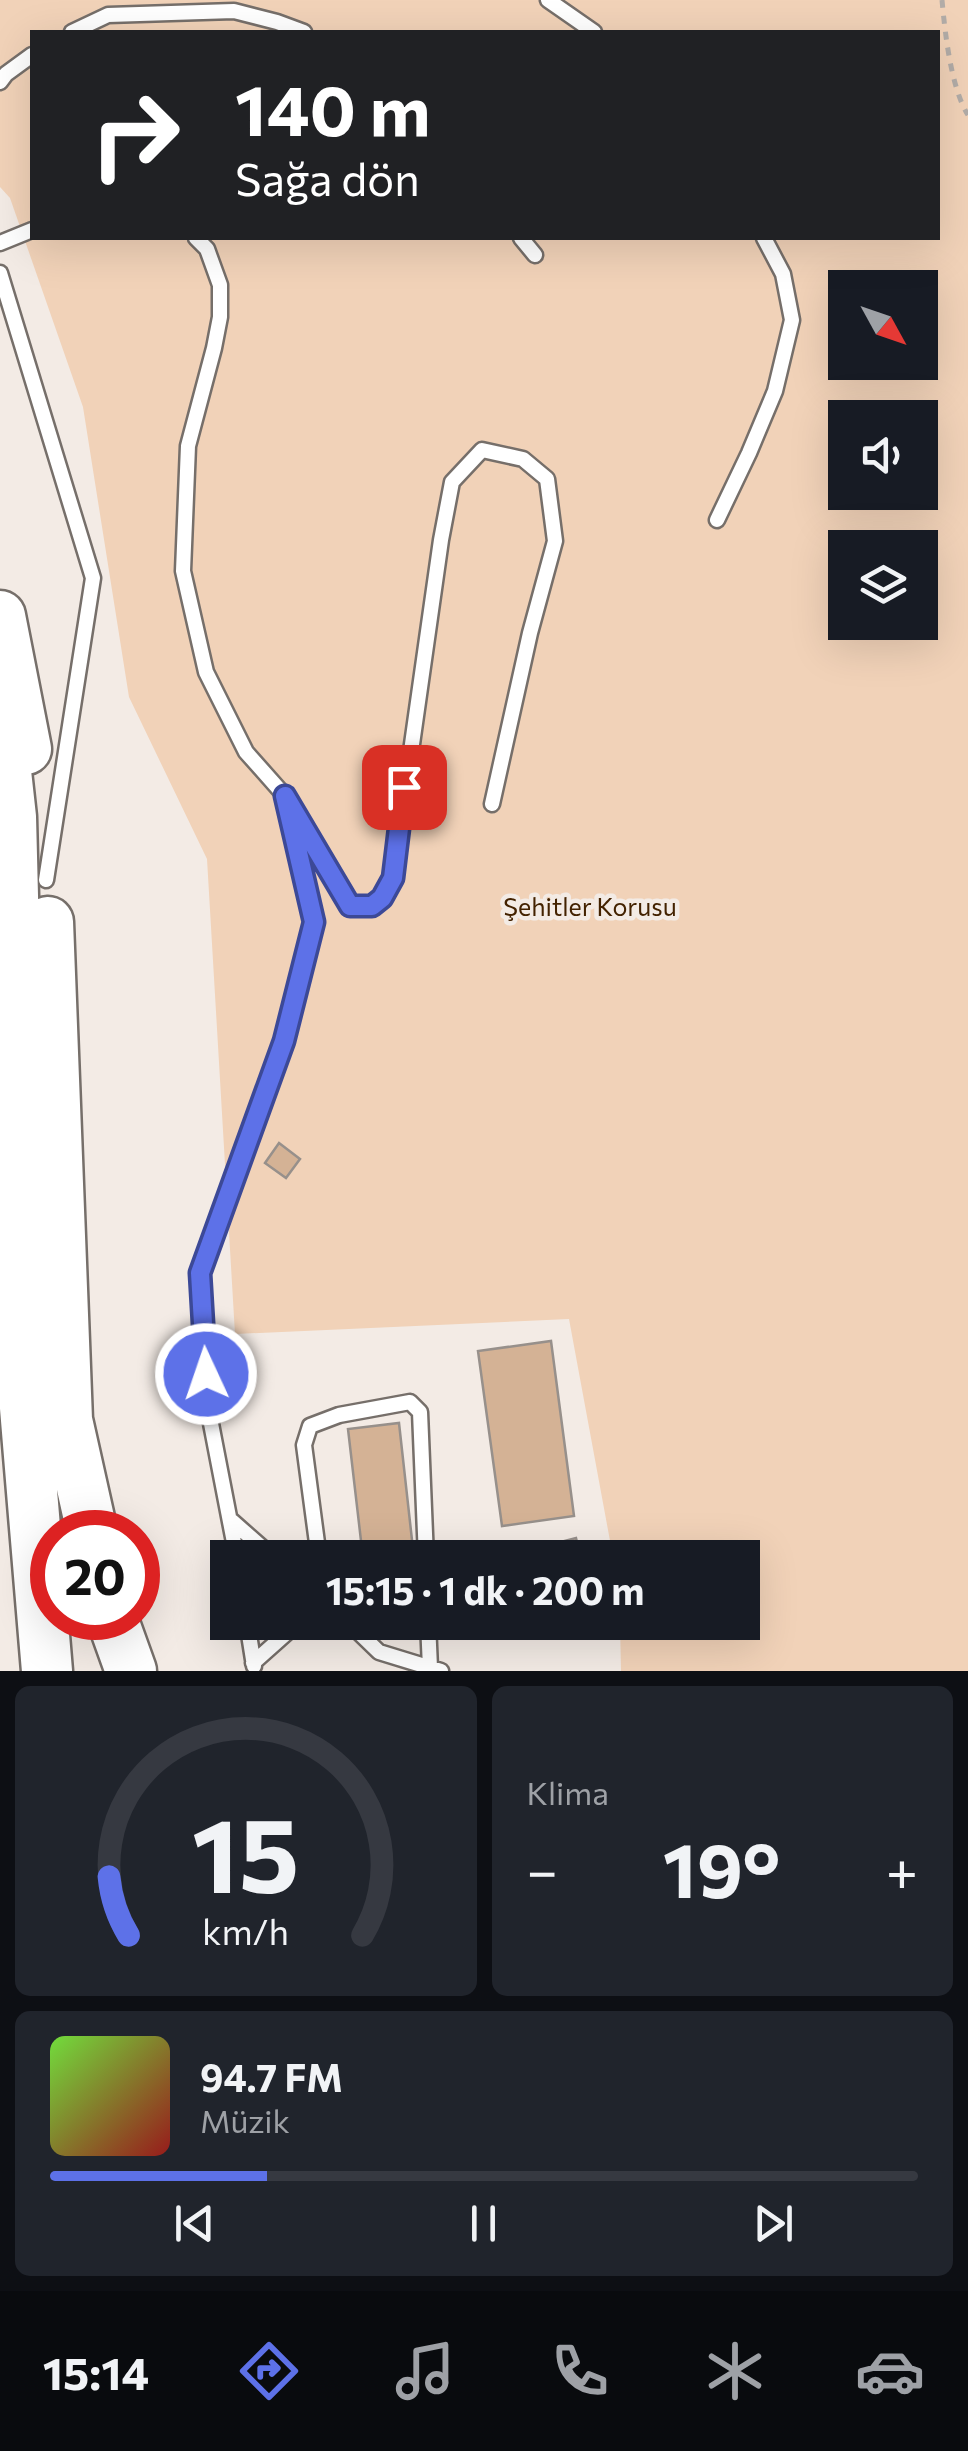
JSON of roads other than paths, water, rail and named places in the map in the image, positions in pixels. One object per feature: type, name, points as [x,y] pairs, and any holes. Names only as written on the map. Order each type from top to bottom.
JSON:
[{"type":"highway","points":[[0,616],[46,880],[66,1420],[87,1510]]},
{"type":"highway","points":[[0,717],[11,817],[15,975],[14,1276],[46,1671]]},
{"type":"highway","points":[[120,1640],[131,1671]]},
{"type":"lane","points":[[548,0],[591,30]]},
{"type":"lane","points":[[76,30],[108,14],[234,12],[299,30]]},
{"type":"lane","points":[[0,82],[30,56]]},
{"type":"lane","points":[[0,243],[30,231]]},
{"type":"lane","points":[[198,240],[207,250],[220,285],[214,348],[188,446],[183,571],[206,672],[246,752],[285,796],[350,906],[372,906],[382,898],[393,878],[452,482],[482,450],[523,459],[547,479],[555,541],[492,804]]},
{"type":"lane","points":[[523,240],[534,255]]},
{"type":"lane","points":[[717,520],[775,390],[792,320],[784,274],[765,240]]},
{"type":"lane","points":[[0,272],[93,578],[46,880]]},
{"type":"lane","points":[[234,1540],[208,1408],[200,1273],[284,1041],[314,922],[285,796]]},
{"type":"lane","points":[[316,1540],[304,1444],[310,1426],[339,1415],[410,1402],[420,1412],[425,1540]]},
{"type":"lane","points":[[232,1522],[253,1540]]},
{"type":"lane","points":[[250,1640],[254,1667]]},
{"type":"lane","points":[[254,1667],[281,1640]]},
{"type":"lane","points":[[367,1640],[380,1652],[434,1670],[430,1640]]},
{"type":"park label","name":"Şehitler Korusu","points":[[590,906]]}]
